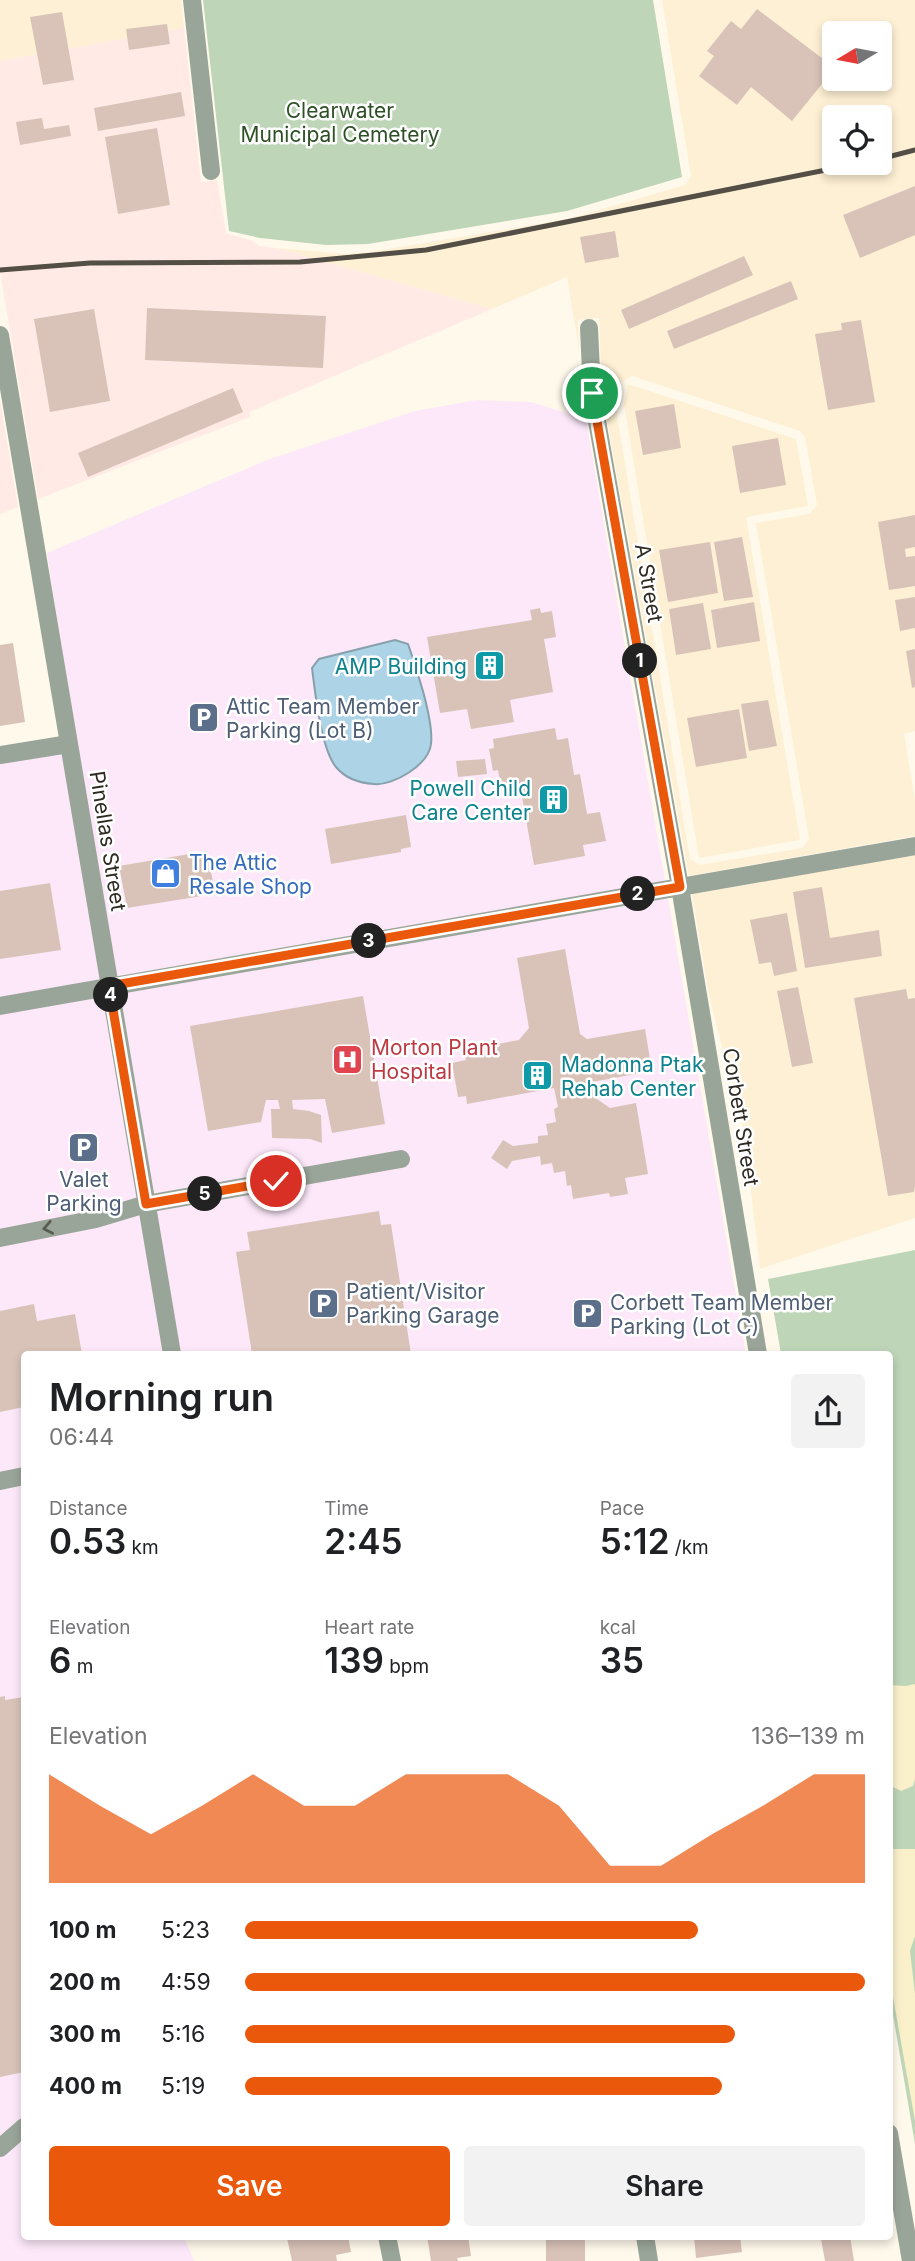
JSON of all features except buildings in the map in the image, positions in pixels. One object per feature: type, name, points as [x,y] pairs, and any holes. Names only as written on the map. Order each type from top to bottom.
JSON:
[{"type":"street","points":[[191,0],[211,171]]},
{"type":"street","name":"A Street","points":[[589,328],[592,393],[680,887]]},
{"type":"street","name":"Pinellas Street","points":[[0,335],[171,1351]]},
{"type":"street","points":[[0,755],[69,744]]},
{"type":"street","points":[[0,1006],[915,846]]},
{"type":"street","name":"Corbett Street","points":[[680,887],[757,1351]]},
{"type":"street","points":[[0,1238],[96,1219],[146,1204],[401,1159]]},
{"type":"street","points":[[0,1480],[21,1476]]},
{"type":"street","points":[[0,2148],[21,2130]]},
{"type":"street","points":[[893,2156],[911,2261]]},
{"type":"street","points":[[388,2240],[392,2261]]},
{"type":"street","points":[[646,2240],[649,2261]]},
{"type":"shaded area","points":[[0,0],[181,0],[184,28],[0,61]]},
{"type":"shaded area","points":[[662,0],[915,0],[915,731],[904,734],[915,799],[915,836],[689,876],[602,392],[599,318],[578,320],[579,349],[567,277],[492,309],[276,248],[345,254],[370,252],[568,219],[685,185],[691,176]],"holes":[[[632,376],[800,431],[805,437],[817,505],[809,514],[756,523],[809,839],[802,848],[700,865],[690,859],[615,403],[620,383]]]},
{"type":"shaded area","points":[[184,28],[201,182],[217,180],[226,233],[253,241],[259,246],[276,248],[492,309],[249,412],[250,417],[38,499],[0,271],[0,61]]},
{"type":"shaded area","points":[[628,384],[796,439],[808,506],[746,517],[800,840],[699,858],[624,404]]},
{"type":"shaded area","points":[[0,399],[18,507],[0,514]]},
{"type":"shaded area","name":"Morton Plant Hospital","points":[[476,400],[531,402],[586,419],[745,1351],[21,1351],[21,2240],[185,2240],[194,2261],[0,2261],[0,763],[77,749],[47,553],[267,460],[415,411]]},
{"type":"shaded area","points":[[915,855],[915,1218],[760,1269],[744,1131],[709,996],[692,894]]},
{"type":"green space","name":"Clearwater Municipal Cemetery","points":[[203,0],[653,0],[682,177],[567,211],[368,244],[326,245],[260,238],[229,231]]},
{"type":"green space","points":[[915,1250],[915,2144],[893,2015],[893,1351],[780,1351],[768,1279]]},
{"type":"sand","points":[[915,1684],[915,1779],[913,1786],[901,1791],[893,1787],[893,1685]]},
{"type":"sand","points":[[893,1849],[915,1849],[915,1936],[910,1951],[915,1994],[915,2121],[893,1997]]},
{"type":"water","points":[[395,640],[408,644],[427,708],[431,744],[424,759],[409,772],[382,784],[363,782],[344,774],[331,759],[320,720],[312,668],[319,659]]},
{"type":"railway","points":[[892,156],[915,150]]},
{"type":"railway","points":[[0,270],[90,263],[300,262],[426,250],[822,171]]},
{"type":"place","name":"AMP Building","points":[[490,666]]},
{"type":"place","name":"Attic Team Member Parking (Lot B)","points":[[203,718]]},
{"type":"place","name":"Powell Child Care Center","points":[[554,800]]},
{"type":"place","name":"The Attic Resale Shop","points":[[166,874]]},
{"type":"place","name":"Morton Plant Hospital","points":[[348,1059]]},
{"type":"place","name":"Madonna Ptak Rehab Center","points":[[538,1076]]},
{"type":"place","name":"Valet Parking","points":[[84,1147]]},
{"type":"place","name":"Patient/Visitor Parking Garage","points":[[323,1303]]},
{"type":"place","name":"Corbett Team Member Parking (Lot C)","points":[[587,1314]]},
{"type":"route","points":[[276,1181],[146,1204],[109,986],[680,887],[592,393]]}]
